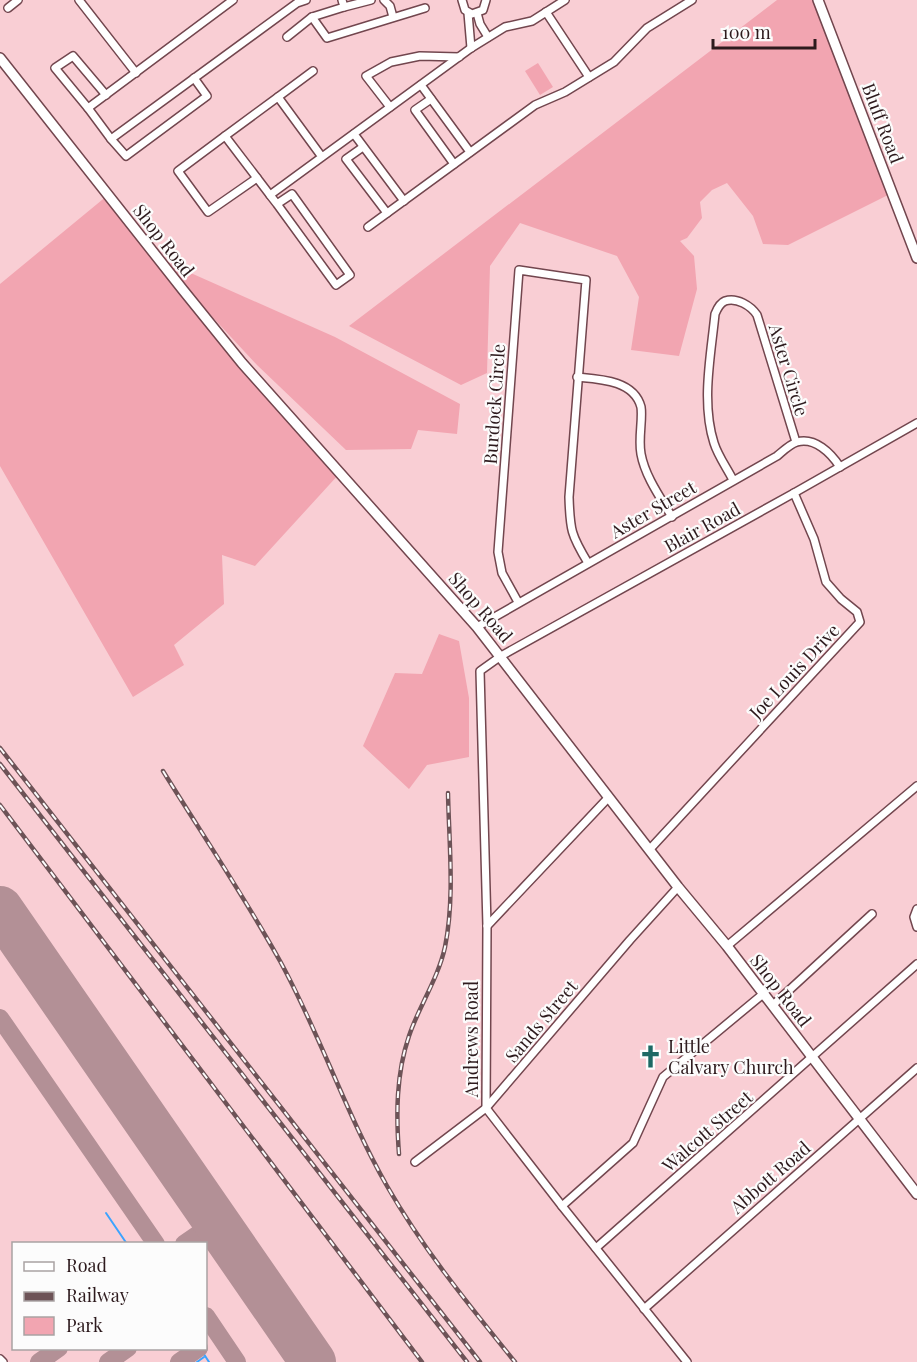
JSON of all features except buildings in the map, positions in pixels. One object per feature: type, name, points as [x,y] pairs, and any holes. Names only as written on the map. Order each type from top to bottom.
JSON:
[{"type":"street","points":[[8,8],[18,0]]},
{"type":"street","points":[[79,0],[136,73]]},
{"type":"street","points":[[88,108],[233,0]]},
{"type":"street","points":[[111,139],[297,3],[306,0]]},
{"type":"street","points":[[287,37],[312,17],[343,3],[371,0]]},
{"type":"street","points":[[384,0],[390,6],[393,17]]},
{"type":"street","points":[[462,0],[463,7],[468,13],[471,48]]},
{"type":"street","points":[[468,13],[483,10],[486,0]]},
{"type":"street","points":[[270,195],[471,48],[506,27],[532,21],[566,0]]},
{"type":"street","name":"Bluff Road","points":[[818,0],[917,258]]},
{"type":"street","points":[[368,227],[535,105],[565,92],[614,62],[647,28],[689,1]]},
{"type":"street","points":[[312,17],[327,38],[424,8]]},
{"type":"street","points":[[546,12],[589,77]]},
{"type":"street","points":[[477,13],[480,24],[488,37]]},
{"type":"street","points":[[106,95],[73,56],[55,68],[126,156],[207,96],[194,78]]},
{"type":"street","points":[[390,107],[366,75],[391,62],[420,56],[459,57]]},
{"type":"street","name":"Shop Road","points":[[0,58],[242,363],[501,656],[608,798],[727,946],[917,1194]]},
{"type":"street","points":[[257,178],[208,212],[178,171],[313,70]]},
{"type":"street","points":[[421,85],[470,152]]},
{"type":"street","points":[[278,97],[322,157]]},
{"type":"street","points":[[431,99],[416,110],[454,164]]},
{"type":"street","points":[[354,134],[404,201]]},
{"type":"street","points":[[225,136],[336,285],[350,274],[292,194],[277,204]]},
{"type":"street","points":[[363,147],[346,159],[387,213]]},
{"type":"street","name":"Burdock Circle","points":[[518,602],[502,573],[498,552],[519,270],[586,280],[577,377]]},
{"type":"street","name":"Aster Circle","points":[[733,480],[715,445],[709,416],[708,388],[715,314],[725,301],[736,301],[751,307],[757,315],[796,442]]},
{"type":"street","points":[[588,562],[573,538],[569,522],[568,497],[577,377],[620,384],[633,392],[641,407],[641,454],[647,474],[672,517]]},
{"type":"street","name":"Blair Road","points":[[501,656],[917,423]]},
{"type":"street","points":[[796,442],[808,442],[822,447],[833,456],[840,467]]},
{"type":"street","name":"Aster Street","points":[[477,627],[588,562],[672,517],[777,456],[796,442]]},
{"type":"street","name":"Joe Louis Drive","points":[[650,849],[860,622],[857,612],[826,582],[814,539],[794,493]]},
{"type":"street","name":"Andrews Road","points":[[501,656],[480,671],[486,926],[486,1108],[687,1362]]},
{"type":"street","points":[[727,946],[917,786]]},
{"type":"street","points":[[486,926],[608,798]]},
{"type":"street","name":"Sands Street","points":[[415,1162],[486,1108],[678,887]]},
{"type":"street","points":[[917,909],[914,917],[917,927]]},
{"type":"street","points":[[773,1005],[872,914]]},
{"type":"street","name":"Walcott Street","points":[[596,1248],[917,964]]},
{"type":"street","points":[[562,1206],[633,1143],[663,1077],[763,994]]},
{"type":"street","name":"Abbott Road","points":[[644,1309],[917,1068]]},
{"type":"green space","points":[[777,0],[818,0],[892,193],[788,245],[763,244],[753,216],[727,183],[712,190],[700,202],[702,218],[687,238],[680,241],[694,256],[697,289],[679,356],[631,350],[639,297],[617,256],[520,223],[490,266],[487,373],[461,385],[349,326]]},
{"type":"green space","points":[[538,63],[553,87],[540,95],[525,71]]},
{"type":"green space","points":[[108,195],[157,258],[335,337],[460,404],[457,434],[418,430],[411,449],[346,450],[257,365],[166,267],[340,473],[255,566],[222,555],[224,604],[174,645],[184,665],[133,697],[0,466],[0,284]]},
{"type":"green space","points":[[439,634],[459,641],[469,698],[469,757],[427,765],[409,789],[363,746],[395,673],[422,674]]},
{"type":"waterway","points":[[106,1213],[126,1242]]},
{"type":"waterway","points":[[201,1350],[209,1362]]},
{"type":"waterway","points":[[197,1362],[204,1357]]},
{"type":"taxiway","points":[[0,916],[3,913]]},
{"type":"taxiway","points":[[0,1018],[155,1242]]},
{"type":"taxiway","points":[[187,1242],[216,1222]]},
{"type":"taxiway","points":[[207,1317],[237,1362]]},
{"type":"taxiway","points":[[39,1362],[56,1350]]},
{"type":"taxiway","points":[[108,1362],[125,1350]]},
{"type":"taxiway","points":[[179,1362],[196,1350]]},
{"type":"runway","points":[[0,909],[313,1362]]},
{"type":"railway","points":[[0,748],[480,1362]]},
{"type":"railway","points":[[0,764],[467,1362]]},
{"type":"railway","points":[[163,771],[280,961],[372,1159],[387,1186],[431,1254],[515,1362]]},
{"type":"railway","points":[[399,1154],[397,1110],[399,1080],[405,1050],[413,1025],[442,959],[448,928],[451,870],[448,793]]},
{"type":"railway","points":[[0,805],[422,1362]]},
{"type":"place","name":"Little Calvary Church","points":[[650,1056]]}]
